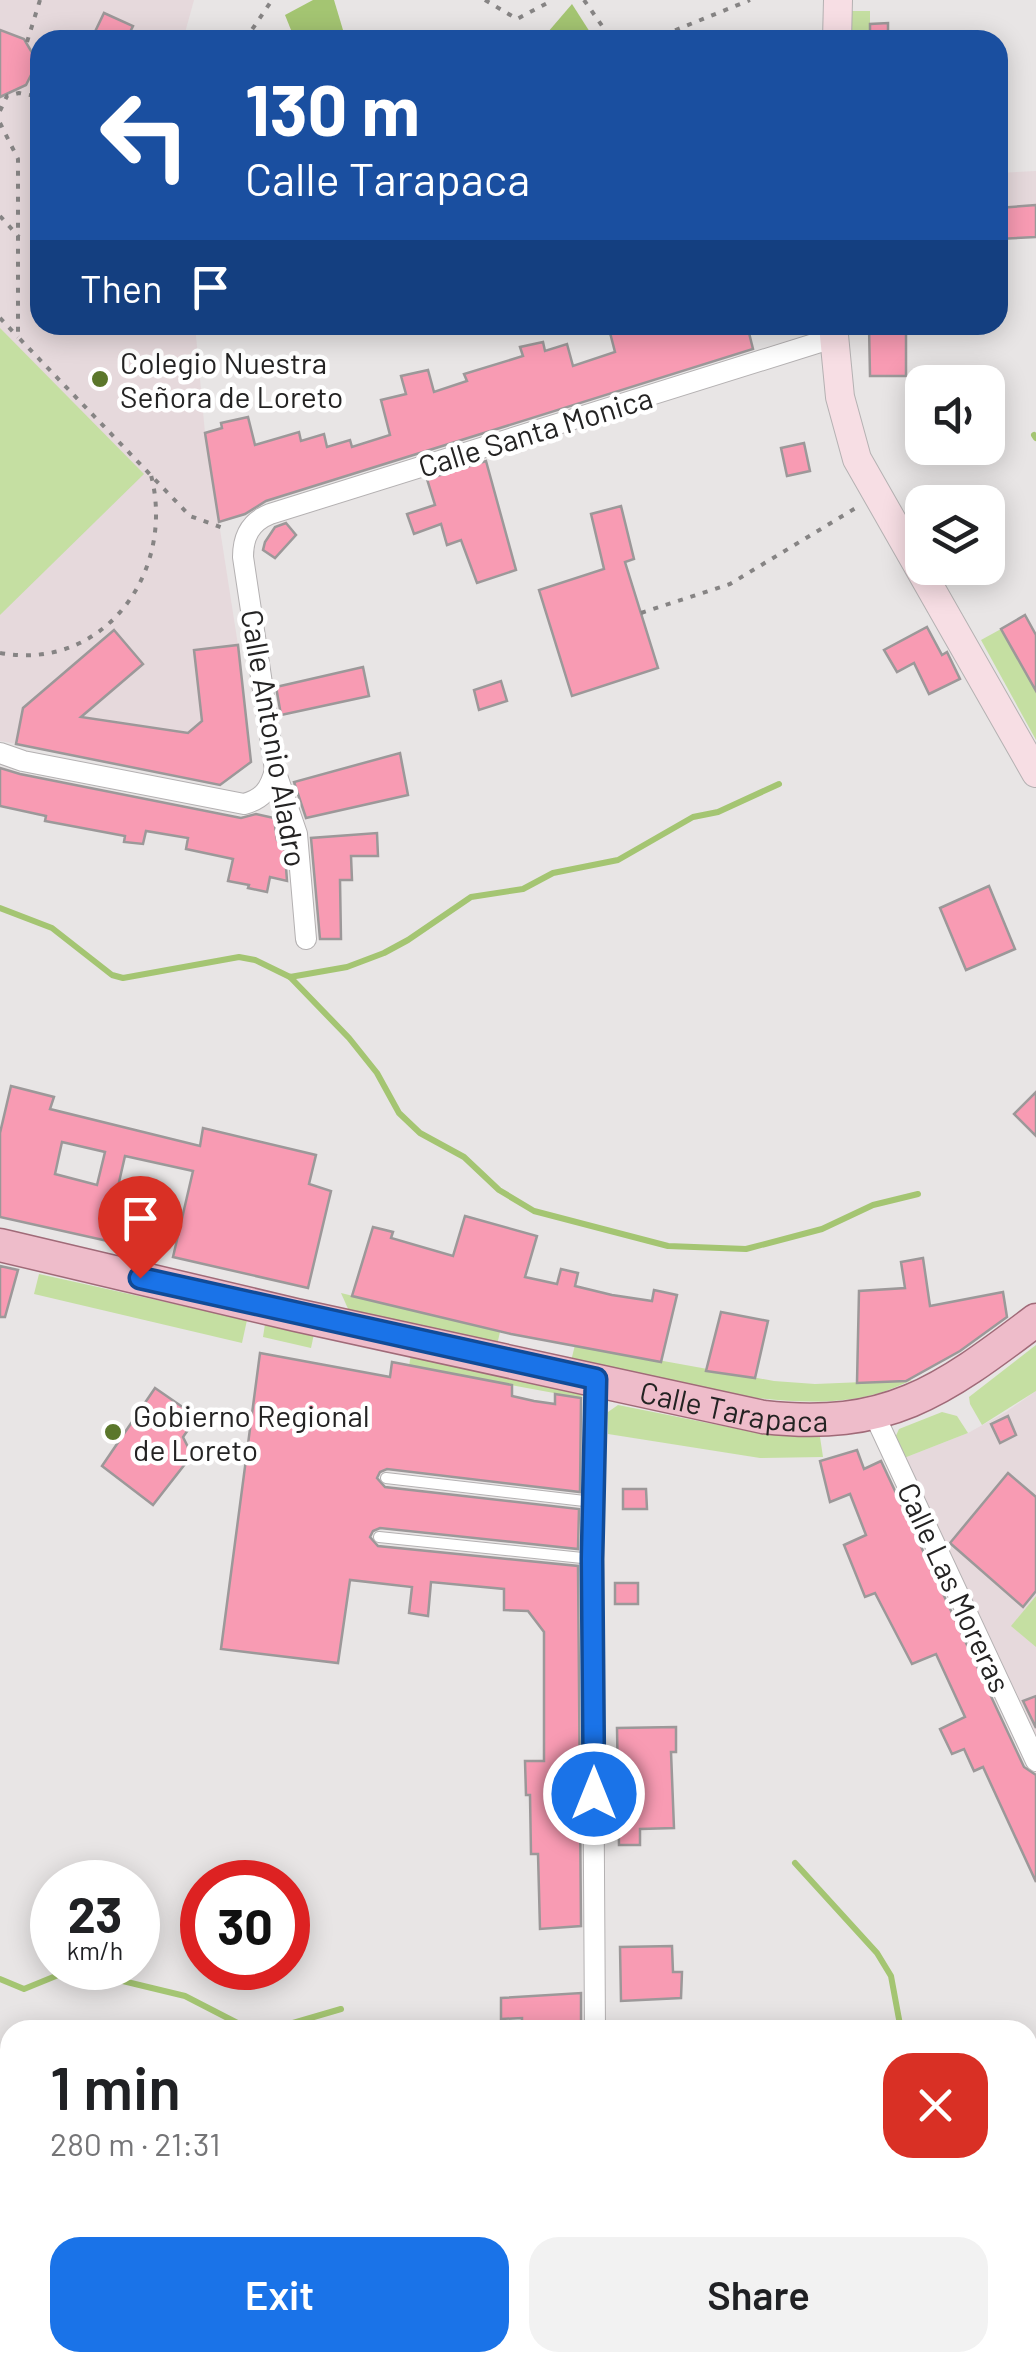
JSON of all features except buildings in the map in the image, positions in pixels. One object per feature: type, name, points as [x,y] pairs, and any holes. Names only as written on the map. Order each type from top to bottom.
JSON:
[{"type":"main road","name":"Calle Tarapaca","points":[[0,1245],[296,1315],[763,1417],[830,1422],[874,1414],[921,1398],[960,1376],[1036,1320]]},
{"type":"street","points":[[837,30],[838,0]]},
{"type":"street","name":"Calle Santa Monica","points":[[245,536],[260,518],[270,514],[821,335]]},
{"type":"street","points":[[834,335],[846,429],[876,496],[1036,773]]},
{"type":"street","name":"Calle Antonio Aladro","points":[[245,536],[243,557],[275,770],[297,834],[306,940]]},
{"type":"street","points":[[0,754],[244,804],[265,793],[275,770]]},
{"type":"street","points":[[596,1379],[592,1559],[596,2020]]},
{"type":"street","name":"Calle Las Moreras","points":[[874,1414],[1036,1761]]},
{"type":"lane","points":[[386,1478],[593,1502]]},
{"type":"lane","points":[[379,1537],[592,1559]]},
{"type":"path","points":[[31,30],[40,0]]},
{"type":"path","points":[[252,30],[272,0]]},
{"type":"path","points":[[485,0],[517,19],[553,0]]},
{"type":"path","points":[[584,0],[605,30]]},
{"type":"path","points":[[676,30],[750,0]]},
{"type":"path","points":[[27,42],[30,32]]},
{"type":"path","points":[[0,111],[7,96],[30,96]]},
{"type":"path","points":[[0,123],[18,159],[18,337]]},
{"type":"path","points":[[0,216],[19,237]]},
{"type":"path","points":[[0,318],[190,516],[245,536]]},
{"type":"path","points":[[0,654],[40,655],[76,645],[96,633],[130,600],[142,581],[156,542],[158,510],[151,474]]},
{"type":"path","points":[[641,613],[730,584],[876,496]]},
{"type":"shaded area","name":"Colegio Nuestra Señora de Loreto","points":[[0,0],[194,0],[186,30],[30,30],[30,335],[196,335],[205,433],[238,645],[251,762],[227,780],[0,741]]},
{"type":"shaded area","points":[[313,0],[334,0],[343,30],[291,30],[285,15]]},
{"type":"shaded area","points":[[572,4],[589,30],[550,30]]},
{"type":"shaded area","points":[[852,11],[870,11],[870,30],[852,30]]},
{"type":"shaded area","points":[[1036,171],[1036,237],[1008,238],[1008,172]]},
{"type":"shaded area","points":[[0,328],[144,474],[0,615]]},
{"type":"shaded area","points":[[1001,629],[1036,691],[1036,740],[981,640]]},
{"type":"shaded area","points":[[39,1274],[247,1320],[242,1343],[34,1294]]},
{"type":"shaded area","points":[[341,1293],[500,1332],[497,1345],[349,1311]]},
{"type":"shaded area","points":[[265,1324],[314,1334],[311,1348],[263,1337]]},
{"type":"shaded area","points":[[575,1345],[774,1381],[815,1384],[912,1380],[880,1393],[842,1400],[765,1399],[683,1386],[571,1361]]},
{"type":"shaded area","points":[[1036,1345],[1036,1391],[982,1425],[969,1397]]},
{"type":"shaded area","points":[[411,1354],[583,1392],[581,1398],[409,1366]]},
{"type":"shaded area","points":[[1036,1391],[1036,1735],[904,1458],[968,1433]]},
{"type":"shaded area","points":[[618,1405],[758,1433],[820,1437],[823,1457],[760,1458],[608,1434],[608,1412]]},
{"type":"shaded area","points":[[942,1412],[957,1416],[968,1433],[904,1458],[894,1440],[899,1429]]},
{"type":"shaded area","points":[[1036,1596],[1036,1647],[1011,1626]]},
{"type":"waterway","points":[[0,908],[52,928],[112,975],[123,978],[239,957],[255,960],[290,977],[347,967],[384,953],[471,897],[523,889],[553,873],[618,860],[693,817],[718,812],[779,784]]},
{"type":"waterway","points":[[290,977],[349,1038],[377,1073],[399,1113],[420,1133],[464,1157],[499,1190],[534,1211],[668,1246],[746,1249],[822,1229],[873,1205],[918,1194]]},
{"type":"waterway","points":[[795,1863],[877,1953],[891,1976],[899,2020]]},
{"type":"waterway","points":[[0,1979],[24,1989],[73,1969],[185,1996],[232,2020]]},
{"type":"waterway","points":[[303,2020],[341,2009]]},
{"type":"place","name":"Colegio Nuestra Señora de Loreto","points":[[100,379]]},
{"type":"place","name":"Gobierno Regional de Loreto","points":[[113,1432]]},
{"type":"route","points":[[140,1278],[596,1379],[592,1559],[594,1794]]}]
